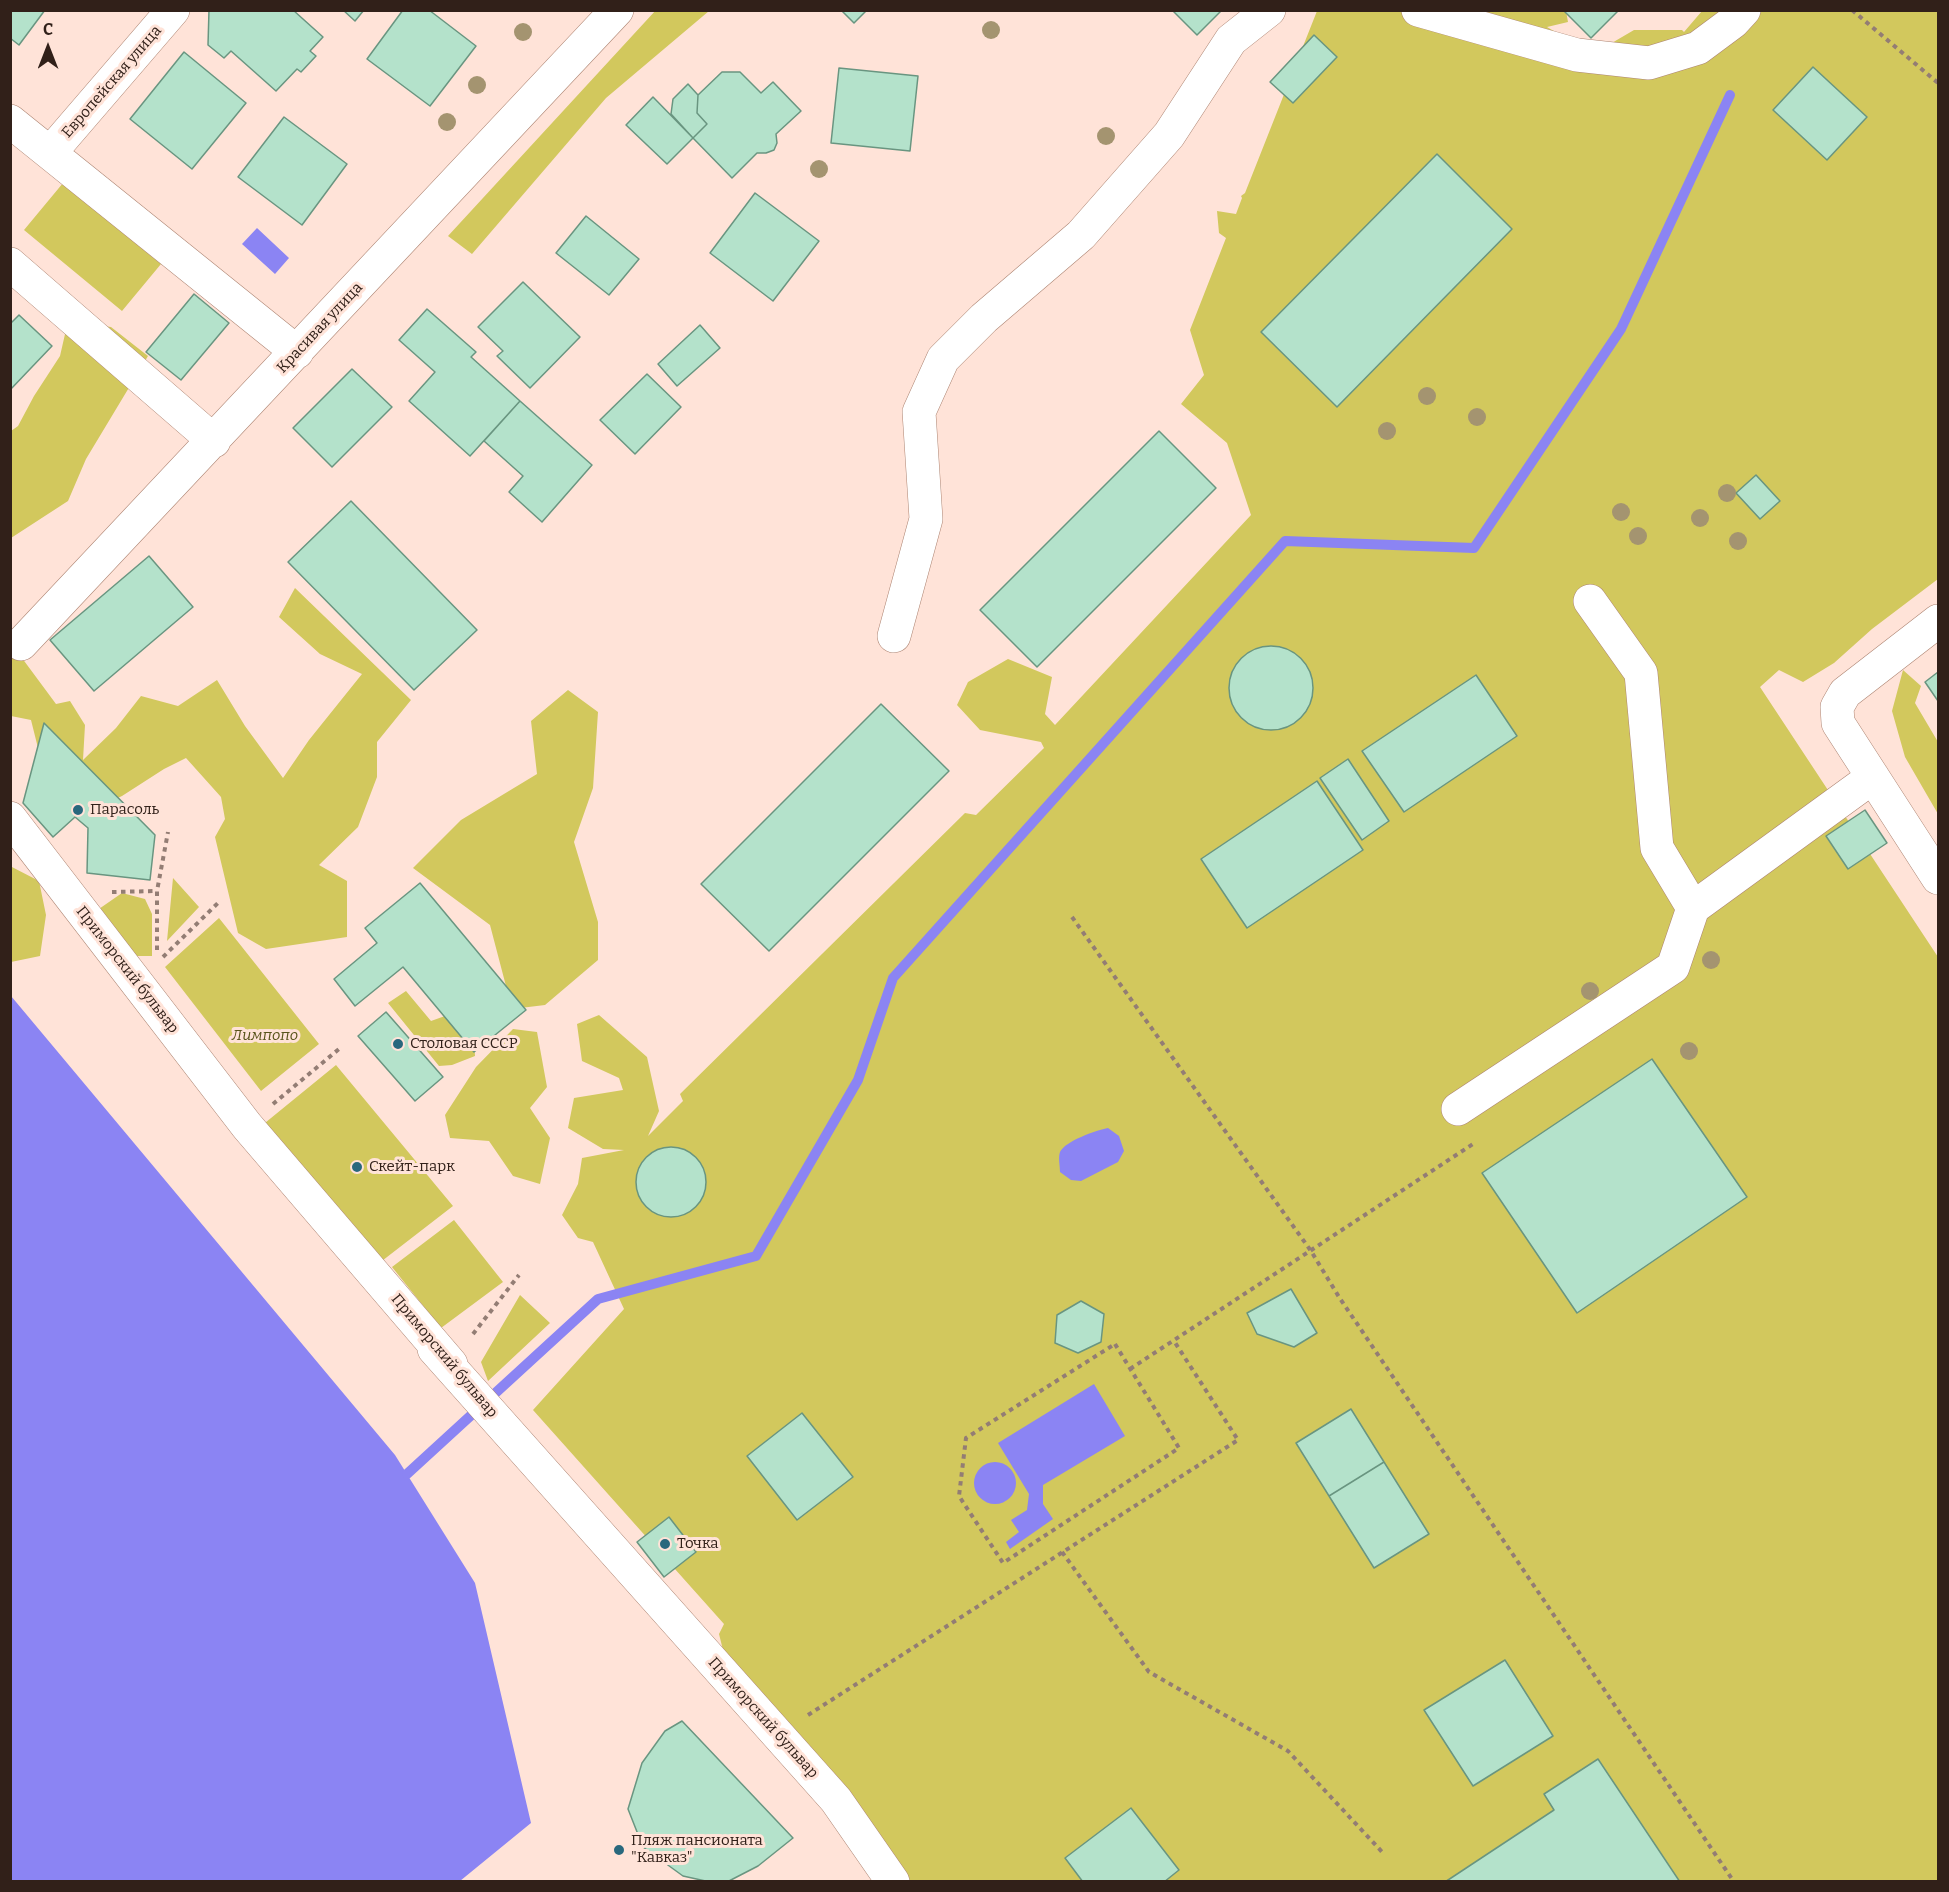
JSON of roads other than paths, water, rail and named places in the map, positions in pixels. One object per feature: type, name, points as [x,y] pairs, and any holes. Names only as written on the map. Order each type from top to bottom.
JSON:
[{"type":"street","name":"Европейская улица","points":[[51,153],[173,10]]},
{"type":"street","name":"Красивая улица","points":[[21,644],[617,10]]},
{"type":"street","points":[[894,636],[926,519],[919,412],[943,359],[984,318],[1082,235],[1169,135],[1231,40],[1269,10]]},
{"type":"street","points":[[1418,10],[1577,55],[1649,63],[1698,48],[1733,22],[1743,10]]},
{"type":"street","points":[[10,121],[297,352]]},
{"type":"street","points":[[10,264],[214,441]]},
{"type":"street","points":[[1590,601],[1641,674],[1657,848],[1693,908]]},
{"type":"street","points":[[1938,621],[1845,693],[1837,707],[1838,723],[1938,878]]},
{"type":"street","points":[[1458,1109],[1674,967],[1693,908],[1873,777]]},
{"type":"street","name":"Приморский бульвар","points":[[10,818],[247,1126],[454,1369],[836,1800],[893,1881]]},
{"type":"waterway","points":[[407,1474],[598,1299],[756,1256],[858,1080],[893,978],[1285,541],[1474,548],[1621,329],[1730,95]]},
{"type":"place","name":"Парасоль","points":[[78,810]]},
{"type":"place","name":"Столовая СССР","points":[[398,1044]]},
{"type":"place","name":"Скейт-парк","points":[[357,1167]]},
{"type":"place","name":"Точка","points":[[665,1544]]},
{"type":"place","name":"Пляж пансионата \"Кавказ\"","points":[[619,1850]]},
{"type":"park label","name":"Лимпопо","points":[[265,1036]]}]
